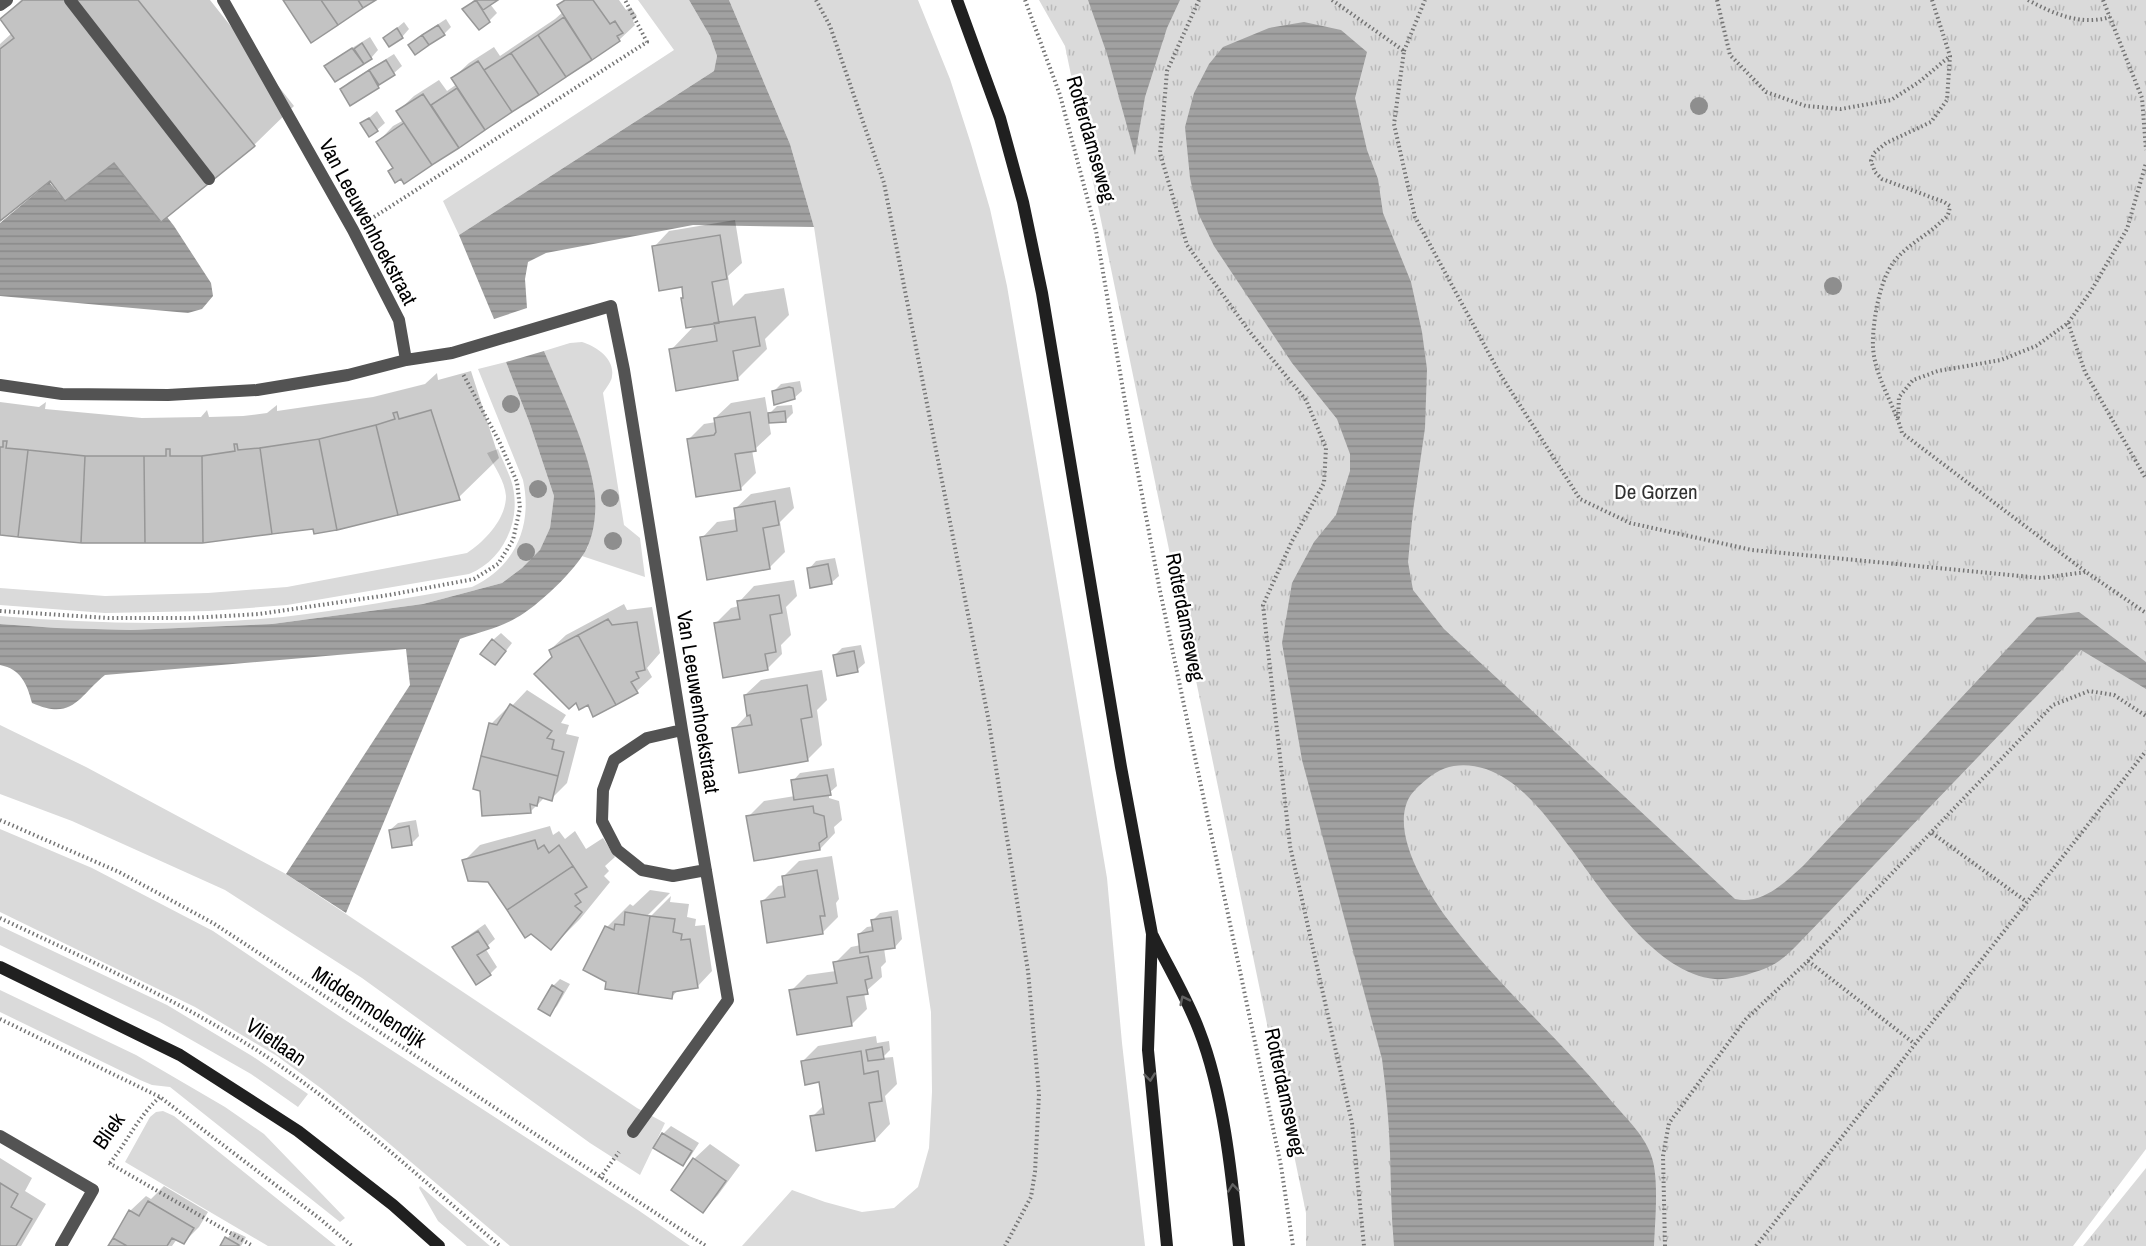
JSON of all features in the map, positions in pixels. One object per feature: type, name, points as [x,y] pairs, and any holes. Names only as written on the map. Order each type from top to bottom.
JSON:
[{"type":"main road","points":[[957,0],[1000,118],[1023,202],[1042,293],[1152,934],[1148,1050],[1167,1246]]},
{"type":"main road","points":[[1152,934],[1199,1030],[1215,1086],[1231,1174],[1239,1246]]},
{"type":"main road","points":[[0,967],[180,1055],[298,1131],[393,1205],[439,1246]]},
{"type":"street","points":[[0,5],[7,0]]},
{"type":"street","points":[[70,0],[208,179]]},
{"type":"street","name":"Van Leeuwenhoekstraat","points":[[223,0],[353,230],[399,320],[406,360]]},
{"type":"street","name":"Van Leeuwenhoekstraat","points":[[452,353],[611,306],[626,382],[728,1000],[633,1132]]},
{"type":"street","points":[[0,385],[62,394],[168,395],[257,390],[348,375],[406,360],[452,353]]},
{"type":"street","points":[[682,730],[647,738],[614,760],[603,790],[602,821],[617,850],[642,870],[673,876],[706,870]]},
{"type":"street","points":[[0,1136],[93,1190],[61,1246]]},
{"type":"path","points":[[353,230],[647,42],[625,0]]},
{"type":"path","points":[[816,0],[830,26],[884,183],[988,717],[1028,971],[1039,1094],[1035,1172],[1031,1197],[1005,1246]]},
{"type":"path","name":"Rotterdamseweg","points":[[1025,0],[1060,95],[1096,231],[1160,591],[1281,1166],[1293,1246]]},
{"type":"path","points":[[1199,0],[1167,71],[1160,153],[1187,245],[1250,331],[1306,400],[1326,448],[1324,483],[1292,541],[1263,605],[1290,846],[1352,1123],[1364,1246]]},
{"type":"path","points":[[1332,0],[1404,51]]},
{"type":"path","points":[[1425,0],[1404,51],[1394,124],[1415,217],[1500,374],[1580,499],[1630,523],[1752,550],[2041,578],[2086,572]]},
{"type":"path","points":[[1717,0],[1730,55],[1766,92],[1806,106],[1842,109],[1891,100],[1919,82],[1950,56]]},
{"type":"path","points":[[1932,0],[1950,56],[1947,100],[1931,122],[1886,143],[1874,153],[1871,161],[1881,180],[1950,206],[1945,219],[1910,246],[1892,264],[1880,296],[1873,339],[1876,371],[1898,418],[1902,433],[2086,572],[2146,613]]},
{"type":"path","points":[[2028,0],[2046,10],[2073,20],[2097,21],[2110,17]]},
{"type":"path","points":[[2103,0],[2142,98],[2146,150]]},
{"type":"path","points":[[1898,418],[1899,397],[1913,380],[1938,371],[2001,360],[2036,346],[2067,323],[2091,291],[2127,229],[2146,163]]},
{"type":"path","points":[[2067,323],[2085,372],[2146,479]]},
{"type":"path","points":[[0,611],[108,618],[191,618],[259,614],[389,595],[474,579],[498,564],[513,540],[520,508],[517,482],[499,441],[452,353]]},
{"type":"path","points":[[1665,1246],[1663,1156],[1669,1123],[1746,1018],[1808,961],[2053,705],[2089,691],[2114,694],[2146,716]]},
{"type":"path","points":[[1756,1246],[2146,750]]},
{"type":"path","name":"Middenmolendijk","points":[[0,820],[119,872],[213,923],[706,1246]]},
{"type":"path","points":[[1932,833],[2027,902]]},
{"type":"path","name":"Vlietlaan","points":[[0,918],[170,999],[255,1050],[320,1095],[500,1246]]},
{"type":"path","points":[[1808,961],[1915,1044]]},
{"type":"path","points":[[0,1019],[160,1097],[319,1218],[351,1246]]},
{"type":"path","name":"Bliek","points":[[93,1190],[109,1163],[149,1107],[160,1097]]},
{"type":"path","points":[[600,1178],[633,1132]]},
{"type":"path","points":[[109,1163],[253,1246]]},
{"type":"green space","points":[[638,0],[689,0],[710,36],[717,56],[714,71],[459,235],[443,201],[674,50]]},
{"type":"green space","points":[[729,0],[918,0],[950,79],[990,209],[1007,286],[1107,878],[1122,1043],[1145,1246],[742,1246],[792,1190],[862,1212],[894,1208],[918,1187],[929,1148],[932,1092],[931,1012],[814,227],[790,144]]},
{"type":"green space","name":"De Gorzen","points":[[1039,0],[2146,0],[2146,1149],[2073,1246],[1306,1246],[1306,1213],[1065,46]]},
{"type":"green space","points":[[582,342],[593,346],[603,354],[612,370],[611,380],[603,393],[624,525],[640,538],[645,577],[582,556],[588,547],[594,489],[583,448],[544,351]]},
{"type":"green space","points":[[506,362],[554,496],[550,528],[540,551],[502,583],[423,604],[272,624],[131,630],[0,624],[0,616],[142,623],[248,620],[330,611],[472,587],[487,579],[500,568],[510,556],[523,529],[525,497],[523,480],[478,369]]},
{"type":"green space","points":[[498,449],[511,480],[514,494],[515,508],[512,522],[508,536],[492,559],[469,574],[287,605],[209,611],[105,613],[0,605],[0,588],[105,596],[208,593],[287,587],[467,553],[493,529],[505,505],[504,485],[487,453]]},
{"type":"green space","points":[[0,725],[86,767],[286,874],[637,1108],[665,1123],[640,1175],[590,1143],[362,978],[225,890],[72,821],[0,794]]},
{"type":"green space","points":[[0,829],[92,868],[213,931],[690,1246],[510,1246],[385,1140],[277,1056],[195,1007],[0,912]]},
{"type":"green space","points":[[0,926],[167,1005],[252,1056],[308,1094],[298,1107],[251,1074],[160,1022],[0,945]]},
{"type":"green space","points":[[0,990],[136,1055],[225,1107],[264,1134],[345,1218],[340,1222],[170,1087],[152,1085],[140,1080],[0,1012]]},
{"type":"green space","points":[[163,1111],[174,1116],[336,1246],[268,1246],[125,1162],[150,1117],[156,1112]]},
{"type":"green space","points":[[2146,1168],[2146,1246],[2083,1246]]},
{"type":"green space","points":[[420,1186],[490,1246],[467,1246],[438,1221],[419,1188]]},
{"type":"shaded area","points":[[689,0],[729,0],[790,144],[814,227],[693,225],[546,253],[528,262],[525,279],[527,308],[494,319],[459,235],[714,71],[717,56],[710,36]]},
{"type":"shaded area","points":[[1088,0],[1180,0],[1167,28],[1145,97],[1135,155],[1107,54]]},
{"type":"shaded area","points":[[1304,22],[1341,30],[1367,52],[1355,98],[1367,150],[1378,179],[1383,213],[1411,282],[1422,332],[1427,369],[1425,428],[1408,562],[1413,590],[1444,629],[1735,899],[1745,900],[1763,896],[1803,866],[2037,617],[2079,612],[2146,662],[2146,689],[2081,650],[1789,952],[1779,961],[1767,967],[1731,978],[1715,979],[1693,974],[1672,963],[1653,948],[1616,909],[1534,803],[1512,783],[1499,775],[1478,767],[1463,765],[1448,767],[1434,774],[1413,792],[1407,802],[1404,816],[1405,832],[1415,864],[1432,896],[1468,945],[1593,1080],[1636,1129],[1649,1150],[1655,1178],[1654,1246],[1394,1246],[1389,1129],[1382,1059],[1302,760],[1282,643],[1292,583],[1314,542],[1336,515],[1350,471],[1350,454],[1337,419],[1292,363],[1214,246],[1198,213],[1190,178],[1185,127],[1194,93],[1209,64],[1223,47],[1269,28]]},
{"type":"shaded area","points":[[116,151],[174,226],[211,283],[213,296],[202,309],[188,313],[0,296],[0,223],[49,182],[61,196]]},
{"type":"shaded area","points":[[544,351],[573,420],[591,473],[595,511],[590,541],[575,566],[556,587],[525,613],[496,627],[460,639],[346,913],[286,874],[410,685],[406,649],[105,675],[74,704],[57,709],[32,703],[22,678],[13,670],[0,665],[0,624],[131,630],[272,624],[423,604],[502,583],[540,550],[550,528],[554,496],[506,362]]},
{"type":"building","points":[[23,0],[138,0],[255,146],[161,222],[114,163],[65,201],[50,181],[0,221],[0,49],[14,38],[0,19]]},
{"type":"building","points":[[283,0],[321,0],[338,25],[311,43]]},
{"type":"building","points":[[321,0],[358,0],[363,8],[338,25]]},
{"type":"building","points":[[358,0],[376,0],[363,8]]},
{"type":"building","points":[[476,0],[498,0],[483,10]]},
{"type":"building","points":[[476,0],[490,22],[479,30],[462,9]]},
{"type":"building","points":[[565,0],[593,0],[610,24],[615,21],[623,33],[617,36],[620,41],[592,60],[557,5]]},
{"type":"building","points":[[564,17],[592,60],[566,77],[538,35]]},
{"type":"building","points":[[438,25],[445,35],[429,45],[422,35]]},
{"type":"building","points":[[397,28],[403,38],[389,47],[383,38]]},
{"type":"building","points":[[422,35],[429,45],[415,55],[408,45]]},
{"type":"building","points":[[538,35],[566,77],[539,95],[511,53]]},
{"type":"building","points":[[362,43],[372,59],[364,64],[354,49]]},
{"type":"building","points":[[352,48],[364,64],[335,82],[324,66]]},
{"type":"building","points":[[511,53],[539,95],[512,112],[484,70]]},
{"type":"building","points":[[386,60],[395,75],[379,85],[369,70]]},
{"type":"building","points":[[478,61],[512,112],[485,130],[451,78]]},
{"type":"building","points":[[369,70],[379,88],[350,106],[340,89]]},
{"type":"building","points":[[457,88],[485,130],[459,148],[431,105]]},
{"type":"building","points":[[423,94],[459,148],[432,165],[396,111]]},
{"type":"building","points":[[369,118],[378,131],[369,137],[360,123]]},
{"type":"building","points":[[404,123],[432,165],[404,184],[401,179],[395,183],[388,171],[393,168],[376,142]]},
{"type":"building","points":[[720,235],[727,279],[712,282],[719,323],[686,328],[681,298],[683,298],[682,287],[659,291],[652,246]]},
{"type":"building","points":[[755,317],[760,346],[733,351],[738,380],[676,391],[669,349],[717,341],[714,323]]},
{"type":"building","points":[[793,388],[795,399],[774,405],[772,391]]},
{"type":"building","points":[[431,410],[460,500],[398,515],[376,425],[395,419],[393,413],[397,412],[399,419]]},
{"type":"building","points":[[785,411],[786,422],[769,423],[768,413]]},
{"type":"building","points":[[750,412],[756,451],[735,454],[741,490],[696,497],[687,439],[714,435],[716,432],[714,418]]},
{"type":"building","points":[[376,425],[398,515],[337,530],[319,439]]},
{"type":"building","points":[[319,439],[337,530],[314,534],[313,529],[272,534],[260,448]]},
{"type":"building","points":[[3,441],[7,441],[6,448],[28,450],[18,537],[0,535],[0,447],[3,447]]},
{"type":"building","points":[[234,444],[237,444],[238,450],[260,448],[272,534],[203,543],[202,456],[235,451]]},
{"type":"building","points":[[166,449],[170,449],[170,456],[202,456],[203,543],[145,543],[144,456],[166,456]]},
{"type":"building","points":[[28,450],[85,456],[81,543],[18,537]]},
{"type":"building","points":[[85,456],[144,456],[145,543],[81,543]]},
{"type":"building","points":[[775,501],[779,525],[763,528],[770,569],[707,580],[700,537],[737,531],[734,508]]},
{"type":"building","points":[[828,564],[832,584],[810,588],[807,568]]},
{"type":"building","points":[[779,595],[782,613],[770,615],[776,652],[765,654],[768,670],[723,678],[714,623],[740,619],[737,601]]},
{"type":"building","points":[[608,619],[612,625],[637,622],[645,670],[636,672],[639,678],[631,682],[638,693],[616,705],[578,635]]},
{"type":"building","points":[[578,635],[616,705],[593,717],[588,705],[579,710],[576,703],[569,709],[534,674],[552,657],[549,650]]},
{"type":"building","points":[[492,639],[506,651],[495,665],[480,654]]},
{"type":"building","points":[[854,651],[858,672],[837,676],[833,655]]},
{"type":"building","points":[[807,685],[812,717],[801,719],[808,761],[739,773],[732,728],[752,725],[750,715],[747,716],[744,695]]},
{"type":"building","points":[[510,704],[552,731],[547,738],[554,740],[552,749],[564,752],[558,776],[481,756],[489,723],[497,725]]},
{"type":"building","points":[[481,756],[558,776],[552,801],[539,797],[537,806],[530,804],[531,813],[482,816],[480,791],[473,789]]},
{"type":"building","points":[[827,775],[831,795],[794,800],[791,780]]},
{"type":"building","points":[[813,806],[814,813],[824,816],[827,837],[819,843],[820,850],[754,861],[746,816]]},
{"type":"building","points":[[409,826],[412,845],[392,848],[389,830]]},
{"type":"building","points":[[535,840],[538,849],[544,845],[549,853],[559,845],[573,866],[507,910],[488,882],[468,881],[462,860]]},
{"type":"building","points":[[573,866],[587,887],[575,894],[581,902],[575,906],[582,912],[551,950],[531,934],[525,938],[507,910]]},
{"type":"building","points":[[817,870],[825,916],[820,916],[823,934],[767,943],[761,901],[785,897],[782,876]]},
{"type":"building","points":[[625,912],[650,916],[638,994],[605,989],[606,982],[583,970],[605,926],[614,930],[615,924],[624,925]]},
{"type":"building","points":[[650,916],[675,919],[673,932],[682,934],[681,940],[690,939],[698,988],[673,992],[672,999],[638,994]]},
{"type":"building","points":[[891,917],[895,948],[860,953],[858,934],[873,931],[871,920]]},
{"type":"building","points":[[478,931],[489,948],[477,955],[491,975],[476,985],[452,947]]},
{"type":"building","points":[[868,956],[872,978],[865,980],[868,994],[847,997],[852,1026],[797,1035],[789,990],[837,983],[833,962]]},
{"type":"building","points":[[552,985],[563,992],[550,1016],[538,1009]]},
{"type":"building","points":[[882,1047],[884,1059],[868,1061],[866,1050]]},
{"type":"building","points":[[861,1051],[864,1074],[878,1071],[882,1101],[869,1103],[875,1141],[816,1151],[810,1116],[824,1114],[819,1082],[805,1085],[801,1061]]},
{"type":"building","points":[[662,1133],[692,1151],[683,1166],[653,1148]]},
{"type":"building","points":[[693,1158],[726,1181],[703,1213],[671,1190]]},
{"type":"building","points":[[0,1183],[18,1194],[11,1207],[32,1219],[16,1246],[0,1246]]},
{"type":"building","points":[[148,1201],[194,1228],[184,1244],[172,1238],[167,1246],[127,1246],[113,1238],[129,1210],[139,1216]]},
{"type":"building","points":[[225,1237],[239,1245],[239,1246],[220,1246]]},
{"type":"building","points":[[113,1238],[127,1246],[108,1246]]}]
